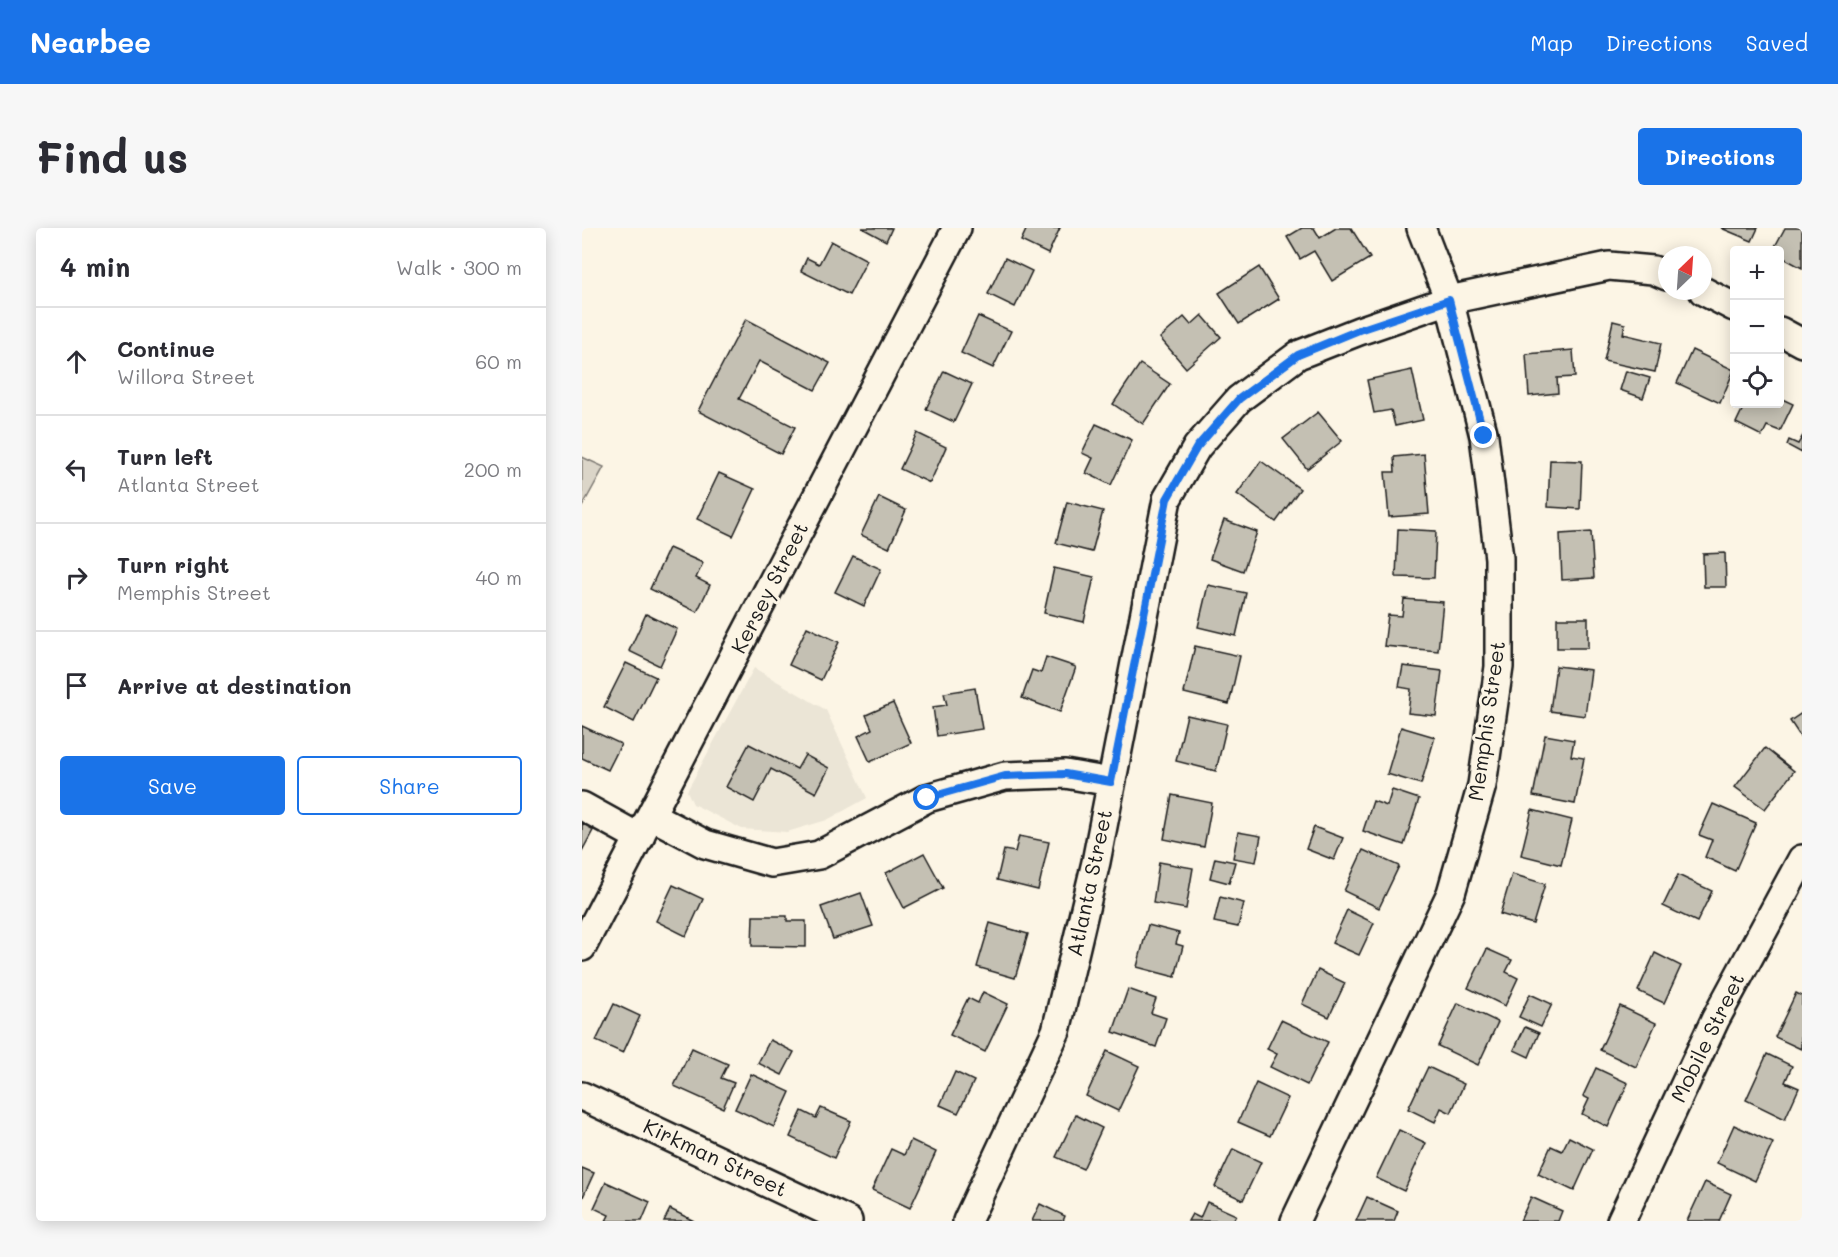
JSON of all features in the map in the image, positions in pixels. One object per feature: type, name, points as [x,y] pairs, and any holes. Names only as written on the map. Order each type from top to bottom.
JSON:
[{"type":"street","name":"Kersey Street","points":[[582,947],[957,228]]},
{"type":"street","name":"Memphis Street","points":[[1295,1221],[1451,893],[1482,785],[1498,667],[1499,558],[1484,436],[1449,300],[1421,228]]},
{"type":"street","name":"Atlanta Street","points":[[967,1221],[1056,1031],[1096,862],[1167,499],[1197,447],[1239,399],[1298,355],[1359,330],[1449,300],[1609,266],[1658,272]]},
{"type":"street","points":[[1712,296],[1730,305]]},
{"type":"street","points":[[1784,334],[1802,343]]},
{"type":"street","points":[[582,806],[772,863],[819,855],[927,798],[1005,776],[1065,774],[1111,782]]},
{"type":"street","name":"Mobile Street","points":[[1621,1221],[1715,1020],[1802,859]]},
{"type":"street","name":"Kirkman Street","points":[[582,1096],[848,1221]]},
{"type":"shaded area","points":[[582,457],[604,467],[582,507]]},
{"type":"shaded area","points":[[754,668],[826,710],[867,798],[827,820],[787,832],[742,829],[693,804],[687,791]]},
{"type":"building","points":[[862,228],[892,228],[886,241]]},
{"type":"building","points":[[1027,228],[1060,228],[1048,254],[1021,241]]},
{"type":"building","points":[[1302,228],[1314,228],[1320,238],[1336,228],[1351,228],[1370,258],[1332,281],[1314,251],[1300,259],[1287,237]]},
{"type":"building","points":[[1721,228],[1758,228],[1752,241]]},
{"type":"building","points":[[1785,228],[1802,228],[1802,268],[1784,258],[1784,246],[1775,246]]},
{"type":"building","points":[[831,241],[867,260],[849,295],[801,271],[807,258],[819,264]]},
{"type":"building","points":[[1005,258],[1032,271],[1015,307],[988,294]]},
{"type":"building","points":[[1259,267],[1279,299],[1239,324],[1219,293]]},
{"type":"building","points":[[1202,315],[1221,337],[1186,368],[1160,338],[1184,317],[1191,325]]},
{"type":"building","points":[[978,316],[1011,331],[993,368],[961,353]]},
{"type":"building","points":[[746,319],[830,363],[815,390],[759,361],[739,399],[795,427],[781,454],[698,411]]},
{"type":"building","points":[[1613,321],[1625,324],[1623,334],[1661,343],[1655,372],[1604,361]]},
{"type":"building","points":[[1573,350],[1575,377],[1557,378],[1558,393],[1529,396],[1526,354]]},
{"type":"building","points":[[1692,350],[1730,368],[1730,379],[1720,403],[1677,383]]},
{"type":"building","points":[[1140,364],[1170,384],[1143,424],[1113,404]]},
{"type":"building","points":[[1412,370],[1423,420],[1395,426],[1391,410],[1374,413],[1367,380]]},
{"type":"building","points":[[944,371],[972,384],[954,422],[926,409]]},
{"type":"building","points":[[1626,371],[1650,378],[1643,398],[1620,390]]},
{"type":"building","points":[[1784,400],[1793,404],[1780,431],[1767,426],[1762,436],[1736,423],[1743,408],[1784,408]]},
{"type":"building","points":[[1318,412],[1342,441],[1307,469],[1283,439]]},
{"type":"building","points":[[1096,424],[1132,440],[1111,485],[1086,473],[1093,458],[1082,453]]},
{"type":"building","points":[[917,433],[946,447],[930,483],[900,469]]},
{"type":"building","points":[[1802,437],[1802,453],[1787,445],[1789,440],[1798,444]]},
{"type":"building","points":[[1424,454],[1429,514],[1389,517],[1385,472],[1395,472],[1394,457]]},
{"type":"building","points":[[1550,460],[1582,461],[1580,509],[1548,507]]},
{"type":"building","points":[[1261,461],[1300,489],[1276,522],[1237,494]]},
{"type":"building","points":[[719,473],[755,489],[733,536],[697,519]]},
{"type":"building","points":[[879,497],[906,510],[889,548],[861,535]]},
{"type":"building","points":[[1067,502],[1103,511],[1092,552],[1056,543]]},
{"type":"building","points":[[1224,520],[1257,532],[1243,571],[1210,559]]},
{"type":"building","points":[[1398,529],[1436,531],[1434,578],[1396,577]]},
{"type":"building","points":[[1591,532],[1594,578],[1562,580],[1560,534]]},
{"type":"building","points":[[669,548],[703,563],[696,578],[710,585],[697,612],[650,589]]},
{"type":"building","points":[[1725,553],[1726,587],[1704,587],[1703,554]]},
{"type":"building","points":[[853,556],[881,569],[864,606],[835,592]]},
{"type":"building","points":[[1054,568],[1094,577],[1084,622],[1044,613]]},
{"type":"building","points":[[1208,585],[1246,593],[1236,636],[1198,627]]},
{"type":"building","points":[[1404,599],[1443,602],[1438,651],[1384,646],[1388,615],[1402,616]]},
{"type":"building","points":[[646,614],[677,629],[660,666],[629,651]]},
{"type":"building","points":[[1557,618],[1588,618],[1588,648],[1557,648]]},
{"type":"building","points":[[807,627],[839,642],[821,680],[789,665]]},
{"type":"building","points":[[1195,646],[1240,656],[1229,704],[1184,693]]},
{"type":"building","points":[[1046,657],[1076,667],[1060,712],[1022,698],[1032,670],[1041,673]]},
{"type":"building","points":[[626,663],[656,677],[634,722],[604,707]]},
{"type":"building","points":[[1403,666],[1442,671],[1436,716],[1408,713],[1411,689],[1399,687]]},
{"type":"building","points":[[1556,666],[1591,670],[1585,716],[1550,711]]},
{"type":"building","points":[[975,688],[982,729],[937,736],[933,707],[947,705],[944,693]]},
{"type":"building","points":[[893,703],[911,743],[870,762],[858,736],[872,729],[866,715]]},
{"type":"building","points":[[1802,713],[1802,739],[1790,721]]},
{"type":"building","points":[[1187,715],[1227,724],[1216,771],[1176,761]]},
{"type":"building","points":[[582,726],[621,744],[608,770],[582,758]]},
{"type":"building","points":[[1401,727],[1435,737],[1421,784],[1387,774]]},
{"type":"building","points":[[1545,735],[1574,740],[1571,756],[1584,758],[1575,804],[1533,796]]},
{"type":"building","points":[[749,744],[797,769],[805,755],[829,768],[816,793],[771,769],[754,802],[726,787]]},
{"type":"building","points":[[1765,748],[1794,771],[1765,809],[1735,787]]},
{"type":"building","points":[[1392,790],[1419,799],[1404,845],[1363,831],[1373,801],[1387,806]]},
{"type":"building","points":[[1172,795],[1212,803],[1204,847],[1164,839]]},
{"type":"building","points":[[1713,804],[1756,823],[1735,871],[1705,857],[1712,840],[1699,835]]},
{"type":"building","points":[[1532,810],[1572,820],[1561,865],[1521,855]]},
{"type":"building","points":[[582,815],[597,823],[582,851]]},
{"type":"building","points":[[1314,827],[1343,838],[1334,860],[1306,849]]},
{"type":"building","points":[[1238,832],[1261,836],[1256,862],[1233,858]]},
{"type":"building","points":[[1019,836],[1049,842],[1038,890],[997,880],[1004,850],[1015,852]]},
{"type":"building","points":[[1363,850],[1399,866],[1379,908],[1344,891]]},
{"type":"building","points":[[924,853],[943,888],[904,908],[886,873]]},
{"type":"building","points":[[1215,858],[1235,862],[1229,883],[1210,878]]},
{"type":"building","points":[[1159,862],[1193,868],[1186,909],[1153,903]]},
{"type":"building","points":[[1512,874],[1545,884],[1533,924],[1500,914]]},
{"type":"building","points":[[1678,875],[1712,891],[1697,922],[1663,906]]},
{"type":"building","points":[[673,885],[703,899],[686,936],[656,921]]},
{"type":"building","points":[[861,893],[873,926],[833,939],[821,907]]},
{"type":"building","points":[[1220,897],[1244,903],[1238,927],[1214,922]]},
{"type":"building","points":[[1347,910],[1374,923],[1359,955],[1332,943]]},
{"type":"building","points":[[753,916],[787,916],[787,921],[806,921],[806,947],[752,946]]},
{"type":"building","points":[[990,923],[1028,934],[1015,978],[977,967]]},
{"type":"building","points":[[1148,925],[1179,933],[1176,944],[1183,946],[1175,977],[1137,967]]},
{"type":"building","points":[[1487,949],[1512,960],[1506,972],[1518,978],[1505,1006],[1468,988]]},
{"type":"building","points":[[1655,953],[1681,966],[1664,1003],[1638,991]]},
{"type":"building","points":[[1318,970],[1345,983],[1329,1017],[1302,1004]]},
{"type":"building","points":[[1128,989],[1156,999],[1151,1013],[1166,1018],[1156,1047],[1113,1032]]},
{"type":"building","points":[[983,992],[1008,1004],[985,1052],[950,1035],[968,998],[978,1003]]},
{"type":"building","points":[[1796,993],[1802,996],[1801,1049],[1775,1037]]},
{"type":"building","points":[[1530,994],[1552,1004],[1541,1027],[1519,1017]]},
{"type":"building","points":[[1458,1003],[1498,1022],[1478,1065],[1438,1046]]},
{"type":"building","points":[[614,1004],[640,1016],[623,1053],[596,1041]]},
{"type":"building","points":[[1620,1006],[1656,1023],[1636,1067],[1600,1050]]},
{"type":"building","points":[[1281,1020],[1328,1042],[1307,1085],[1270,1067],[1277,1054],[1267,1049]]},
{"type":"building","points":[[1525,1027],[1539,1033],[1529,1057],[1514,1050]]},
{"type":"building","points":[[770,1040],[794,1052],[782,1075],[758,1063]]},
{"type":"building","points":[[692,1048],[728,1064],[721,1078],[734,1083],[723,1108],[674,1086]]},
{"type":"building","points":[[1107,1051],[1139,1066],[1118,1111],[1086,1096]]},
{"type":"building","points":[[1767,1054],[1792,1066],[1785,1082],[1799,1088],[1785,1119],[1746,1100]]},
{"type":"building","points":[[1428,1067],[1464,1084],[1451,1113],[1441,1108],[1435,1122],[1408,1109]]},
{"type":"building","points":[[1596,1068],[1628,1083],[1608,1127],[1582,1114],[1589,1099],[1583,1096]]},
{"type":"building","points":[[955,1072],[974,1081],[958,1113],[940,1105]]},
{"type":"building","points":[[751,1074],[790,1092],[774,1127],[735,1109]]},
{"type":"building","points":[[1256,1083],[1288,1098],[1270,1136],[1238,1122]]},
{"type":"building","points":[[821,1108],[851,1121],[834,1158],[790,1137],[802,1111],[816,1118]]},
{"type":"building","points":[[1076,1115],[1102,1128],[1083,1169],[1056,1157]]},
{"type":"building","points":[[1734,1125],[1773,1143],[1755,1181],[1717,1163]]},
{"type":"building","points":[[1399,1130],[1426,1143],[1404,1191],[1376,1178]]},
{"type":"building","points":[[1569,1137],[1593,1149],[1574,1191],[1538,1174],[1551,1146],[1562,1151]]},
{"type":"building","points":[[911,1140],[936,1152],[910,1208],[872,1190],[891,1149],[904,1155]]},
{"type":"building","points":[[1233,1149],[1261,1162],[1243,1200],[1215,1187]]},
{"type":"building","points":[[582,1168],[594,1173],[582,1199]]},
{"type":"building","points":[[606,1182],[650,1202],[642,1221],[606,1221],[609,1215],[594,1208]]},
{"type":"building","points":[[1705,1182],[1731,1194],[1719,1221],[1687,1221]]},
{"type":"building","points":[[1367,1197],[1398,1211],[1394,1221],[1356,1221]]},
{"type":"building","points":[[1531,1197],[1562,1211],[1558,1221],[1520,1221]]},
{"type":"building","points":[[1207,1202],[1236,1215],[1233,1221],[1188,1221],[1192,1214],[1200,1218]]},
{"type":"building","points":[[1040,1204],[1065,1216],[1063,1221],[1032,1221]]},
{"type":"building","points":[[670,1209],[694,1221],[664,1221]]},
{"type":"route","points":[[927,798],[1005,776],[1065,774],[1111,782],[1167,499],[1197,447],[1239,399],[1298,355],[1359,330],[1449,300],[1484,436]]}]
